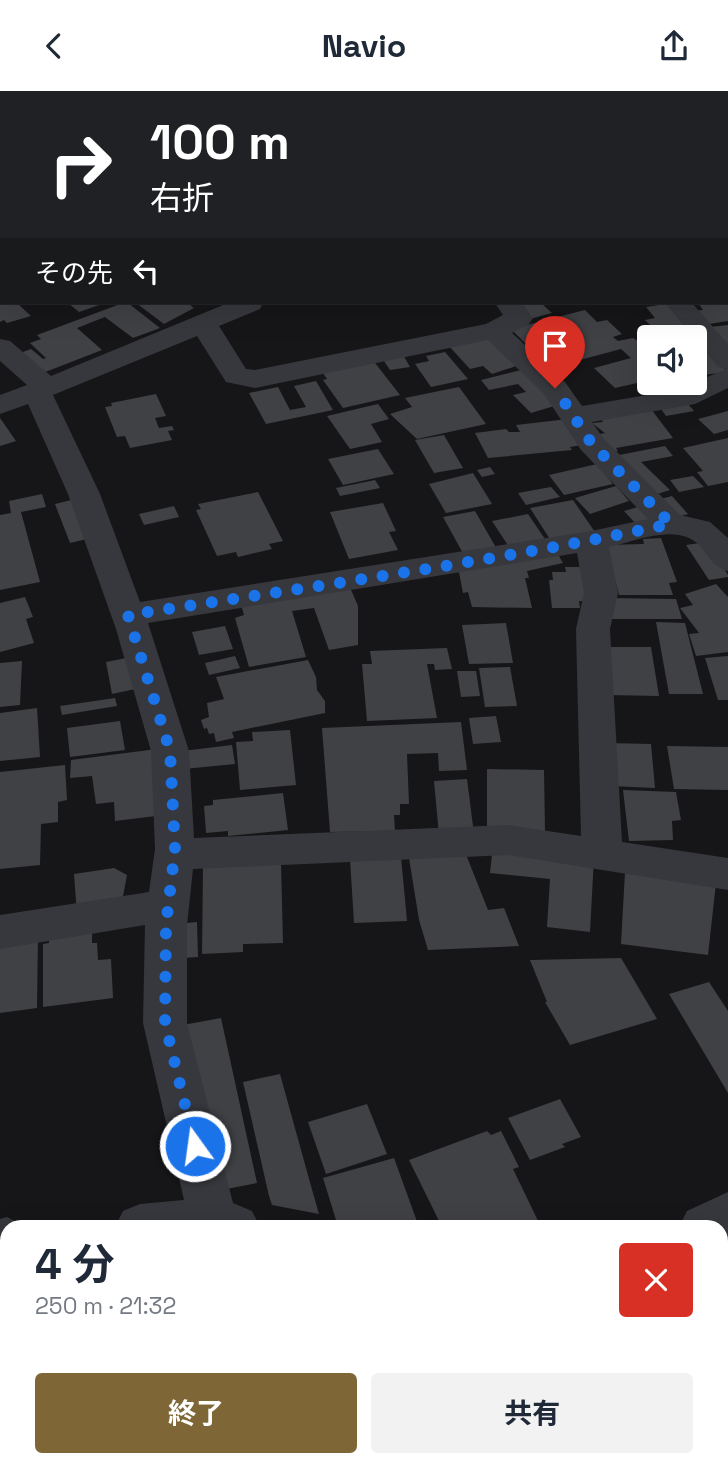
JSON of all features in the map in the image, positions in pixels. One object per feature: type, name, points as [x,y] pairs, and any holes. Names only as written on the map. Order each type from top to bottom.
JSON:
[{"type":"street","points":[[0,405],[245,305]]},
{"type":"street","points":[[680,305],[728,361]]},
{"type":"street","points":[[203,323],[236,376],[256,379],[501,317],[555,388],[592,444],[671,524]]},
{"type":"street","points":[[0,347],[42,389],[128,615],[170,751],[174,854],[168,905],[165,1023],[223,1220]]},
{"type":"street","points":[[574,416],[685,398],[728,377]]},
{"type":"street","points":[[128,615],[591,541],[671,524],[685,524],[705,531],[728,562]]},
{"type":"street","points":[[591,541],[601,593],[593,629],[602,855]]},
{"type":"street","points":[[174,854],[508,840],[728,874]]},
{"type":"street","points":[[0,932],[168,905]]},
{"type":"building","points":[[0,305],[19,305],[31,316],[7,323],[4,320],[0,322]]},
{"type":"building","points":[[70,305],[99,305],[79,312]]},
{"type":"building","points":[[118,305],[131,305],[160,328],[133,338],[105,317],[77,328],[102,350],[35,376],[12,356],[31,349],[43,359],[46,358],[30,343],[41,339],[37,335]]},
{"type":"building","points":[[139,305],[190,305],[194,308],[164,324]]},
{"type":"building","points":[[517,305],[543,305],[552,313],[530,319]]},
{"type":"building","points":[[667,305],[690,325],[650,325],[645,320],[655,318],[646,307]]},
{"type":"building","points":[[699,305],[728,305],[728,321],[703,325],[692,311],[703,310]]},
{"type":"building","points":[[585,310],[597,322],[607,320],[622,334],[613,337],[618,341],[633,338],[637,340],[637,383],[615,388],[594,368],[631,358],[621,349],[539,371],[521,353],[532,350],[511,329]]},
{"type":"building","points":[[728,325],[728,349],[710,327]]},
{"type":"building","points":[[487,338],[519,365],[492,374],[483,366],[470,369],[448,345]]},
{"type":"building","points":[[707,348],[727,372],[707,374]]},
{"type":"building","points":[[445,352],[468,379],[431,387],[415,364],[429,361],[426,356]]},
{"type":"building","points":[[402,353],[410,367],[390,370],[382,358]]},
{"type":"building","points":[[372,359],[400,395],[343,408],[323,380],[327,379],[321,370]]},
{"type":"building","points":[[525,369],[561,404],[531,413],[513,395],[526,392],[518,384],[489,390],[481,380]]},
{"type":"building","points":[[316,381],[333,410],[266,424],[249,393],[278,387],[290,410],[306,407],[294,386]]},
{"type":"building","points":[[459,387],[486,424],[417,439],[390,414],[412,407],[405,398]]},
{"type":"building","points":[[156,394],[166,416],[155,418],[159,428],[172,426],[174,430],[168,431],[172,440],[130,448],[125,436],[117,437],[105,407],[112,406],[111,403]]},
{"type":"building","points":[[378,404],[389,419],[371,424],[382,442],[350,449],[327,416]]},
{"type":"building","points":[[688,404],[694,411],[666,416],[661,409]]},
{"type":"building","points":[[651,409],[673,438],[616,448],[618,451],[607,453],[595,435],[605,433],[592,423],[603,422],[600,417]]},
{"type":"building","points":[[728,411],[728,430],[714,434],[698,419]]},
{"type":"building","points":[[0,418],[16,441],[0,446]]},
{"type":"building","points":[[568,419],[582,445],[570,447],[572,450],[488,458],[475,433],[506,429],[509,432],[520,432],[516,425]]},
{"type":"building","points":[[444,435],[463,468],[434,473],[415,440]]},
{"type":"building","points":[[728,438],[728,482],[708,486],[697,472],[703,471],[683,448]]},
{"type":"building","points":[[665,446],[673,456],[641,462],[670,490],[648,497],[609,457]]},
{"type":"building","points":[[378,449],[394,474],[343,485],[328,459]]},
{"type":"building","points":[[597,464],[613,484],[564,495],[549,475]]},
{"type":"building","points":[[490,467],[495,474],[482,477],[477,470]]},
{"type":"building","points":[[473,473],[492,504],[446,513],[429,484]]},
{"type":"building","points":[[693,476],[704,487],[679,492],[670,480]]},
{"type":"building","points":[[375,480],[380,488],[340,496],[336,488]]},
{"type":"building","points":[[616,486],[629,501],[590,514],[575,498]]},
{"type":"building","points":[[551,487],[560,497],[526,505],[518,493]]},
{"type":"building","points":[[258,492],[283,541],[269,544],[272,549],[238,557],[236,552],[217,556],[196,510],[201,509],[198,504]]},
{"type":"building","points":[[42,494],[46,507],[21,512],[40,582],[0,590],[0,515],[11,513],[9,501]]},
{"type":"building","points":[[88,496],[104,535],[70,543],[55,504]]},
{"type":"building","points":[[672,496],[688,514],[673,518],[657,500]]},
{"type":"building","points":[[573,500],[597,535],[553,544],[530,508]]},
{"type":"building","points":[[383,503],[396,531],[389,532],[398,550],[349,559],[330,512]]},
{"type":"building","points":[[645,505],[657,519],[637,525],[624,511]]},
{"type":"building","points":[[174,506],[179,517],[144,525],[139,514]]},
{"type":"building","points":[[475,511],[498,551],[465,557],[443,517]]},
{"type":"building","points":[[528,514],[547,542],[511,550],[492,521]]},
{"type":"building","points":[[661,538],[677,582],[669,583],[673,595],[619,595],[606,545],[644,544],[643,539]]},
{"type":"building","points":[[707,542],[728,577],[709,580],[686,545]]},
{"type":"building","points":[[555,549],[563,563],[527,571],[529,578],[525,578],[532,608],[472,607],[468,592],[463,593],[458,567]]},
{"type":"building","points":[[565,567],[586,567],[592,601],[579,601],[580,608],[552,608],[549,580],[553,580],[552,572],[566,572]]},
{"type":"building","points":[[716,584],[728,597],[728,652],[696,656],[689,634],[699,633],[680,608],[693,605],[685,594]]},
{"type":"building","points":[[349,585],[358,606],[358,645],[329,650],[314,608],[292,611],[306,657],[249,667],[235,618],[244,615],[240,601]]},
{"type":"building","points":[[25,597],[33,617],[26,619],[34,643],[0,652],[0,603]]},
{"type":"building","points":[[607,598],[676,599],[682,619],[611,619]]},
{"type":"building","points":[[656,622],[685,623],[703,694],[669,694]]},
{"type":"building","points":[[506,623],[513,663],[469,664],[462,625]]},
{"type":"building","points":[[225,626],[233,649],[199,655],[192,632]]},
{"type":"building","points":[[601,647],[651,647],[659,696],[608,695]]},
{"type":"building","points":[[447,648],[452,669],[435,670],[434,664],[427,664],[437,718],[367,721],[362,664],[372,664],[370,651]]},
{"type":"building","points":[[142,655],[149,686],[112,694],[106,662]]},
{"type":"building","points":[[235,656],[240,668],[209,675],[205,663]]},
{"type":"building","points":[[728,656],[728,700],[718,700],[705,658]]},
{"type":"building","points":[[308,660],[316,677],[317,690],[325,701],[325,713],[232,732],[234,738],[216,742],[214,733],[209,734],[207,728],[204,729],[201,720],[209,717],[207,703],[224,699],[216,677]]},
{"type":"building","points":[[22,661],[20,705],[0,707],[0,663]]},
{"type":"building","points":[[510,667],[517,706],[485,707],[479,668]]},
{"type":"building","points":[[457,671],[476,671],[480,696],[461,697]]},
{"type":"building","points":[[115,698],[117,706],[62,715],[60,706]]},
{"type":"building","points":[[37,708],[40,757],[0,761],[0,713]]},
{"type":"building","points":[[496,716],[501,742],[473,744],[469,718]]},
{"type":"building","points":[[120,721],[125,750],[70,757],[67,728]]},
{"type":"building","points":[[461,722],[467,770],[439,771],[438,753],[407,754],[409,804],[400,804],[400,815],[394,815],[395,831],[330,832],[322,728]]},
{"type":"building","points":[[290,730],[296,785],[240,790],[236,742],[253,741],[252,732]]},
{"type":"building","points":[[606,743],[651,744],[655,788],[610,786]]},
{"type":"building","points":[[232,745],[235,764],[184,769],[182,751]]},
{"type":"building","points":[[667,746],[728,747],[728,790],[674,789]]},
{"type":"building","points":[[157,749],[164,815],[115,821],[114,802],[96,804],[92,776],[70,778],[71,760]]},
{"type":"building","points":[[65,765],[67,800],[58,802],[58,822],[41,824],[40,865],[0,869],[0,772]]},
{"type":"building","points":[[487,769],[544,770],[545,832],[487,829]]},
{"type":"building","points":[[467,779],[474,834],[439,835],[434,781]]},
{"type":"building","points":[[623,790],[676,792],[681,820],[672,821],[673,840],[629,841]]},
{"type":"building","points":[[283,793],[288,830],[228,836],[228,831],[206,833],[204,806],[213,805],[213,800]]},
{"type":"building","points":[[493,846],[594,857],[590,932],[547,927],[550,879],[490,873]]},
{"type":"building","points":[[465,852],[488,910],[504,908],[519,946],[428,950],[419,920],[409,858]]},
{"type":"building","points":[[401,857],[407,921],[354,923],[350,859]]},
{"type":"building","points":[[281,862],[283,943],[243,944],[243,952],[202,954],[203,866]]},
{"type":"building","points":[[114,868],[127,875],[121,907],[77,915],[74,874]]},
{"type":"building","points":[[625,872],[716,883],[708,955],[621,944]]},
{"type":"building","points":[[197,922],[198,957],[167,959],[167,925]]},
{"type":"building","points":[[92,930],[92,943],[97,943],[98,960],[111,959],[113,998],[43,1007],[43,944],[49,943],[49,935]]},
{"type":"building","points":[[38,934],[37,1008],[0,1013],[0,939]]},
{"type":"building","points":[[621,958],[657,1019],[570,1045],[545,1002],[530,960]]},
{"type":"building","points":[[709,982],[728,1011],[728,1093],[669,994]]},
{"type":"building","points":[[221,1018],[257,1183],[206,1193],[172,1027]]},
{"type":"building","points":[[280,1074],[319,1214],[272,1205],[269,1196],[243,1082]]},
{"type":"building","points":[[560,1099],[581,1137],[562,1144],[565,1147],[530,1160],[508,1118]]},
{"type":"building","points":[[367,1104],[387,1154],[326,1174],[308,1122]]},
{"type":"building","points":[[487,1131],[491,1135],[501,1131],[519,1167],[513,1169],[538,1220],[439,1220],[409,1160]]},
{"type":"building","points":[[394,1158],[416,1220],[336,1220],[323,1178]]},
{"type":"route","points":[[195,1146],[165,1023],[166,925],[175,849],[170,751],[128,615],[448,566],[671,524],[592,444],[555,388]]}]
